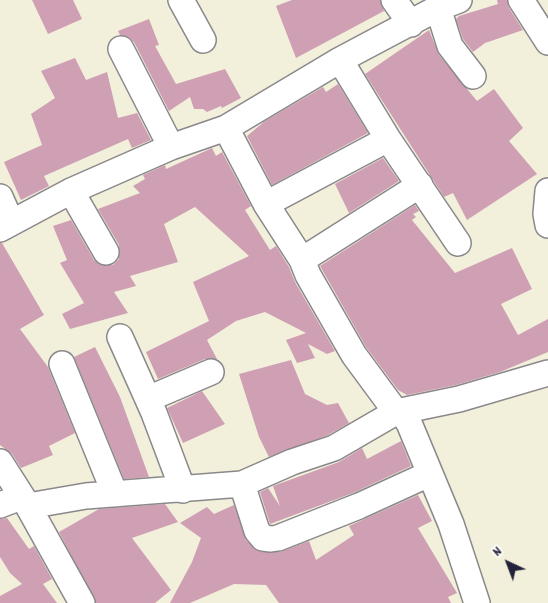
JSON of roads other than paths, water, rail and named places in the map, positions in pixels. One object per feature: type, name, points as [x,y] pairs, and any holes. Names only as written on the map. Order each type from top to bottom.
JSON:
[{"type":"street","points":[[181,0],[203,40]]},
{"type":"street","points":[[394,0],[411,24]]},
{"type":"street","points":[[521,0],[548,42]]},
{"type":"street","points":[[0,197],[6,226],[71,191],[172,147],[226,128],[340,60],[448,4],[450,46],[473,76]]},
{"type":"street","points":[[121,49],[172,147]]},
{"type":"street","points":[[340,60],[388,139],[458,243]]},
{"type":"street","points":[[226,128],[266,204],[302,260],[308,275],[354,355],[415,434],[429,474],[451,524],[477,603]]},
{"type":"street","points":[[266,204],[388,139]]},
{"type":"street","points":[[302,260],[420,185]]},
{"type":"street","points":[[71,191],[106,252]]},
{"type":"street","points":[[548,191],[546,214],[548,225]]},
{"type":"street","points":[[120,337],[148,400],[182,490]]},
{"type":"street","points":[[62,364],[116,494]]},
{"type":"street","points":[[148,400],[211,372]]},
{"type":"street","points":[[16,503],[242,484],[292,462],[334,448],[399,412],[459,399],[548,373]]},
{"type":"street","points":[[0,462],[16,503],[82,603]]},
{"type":"street","points":[[242,484],[257,531],[263,538],[271,539],[278,538],[359,506],[429,474]]}]
